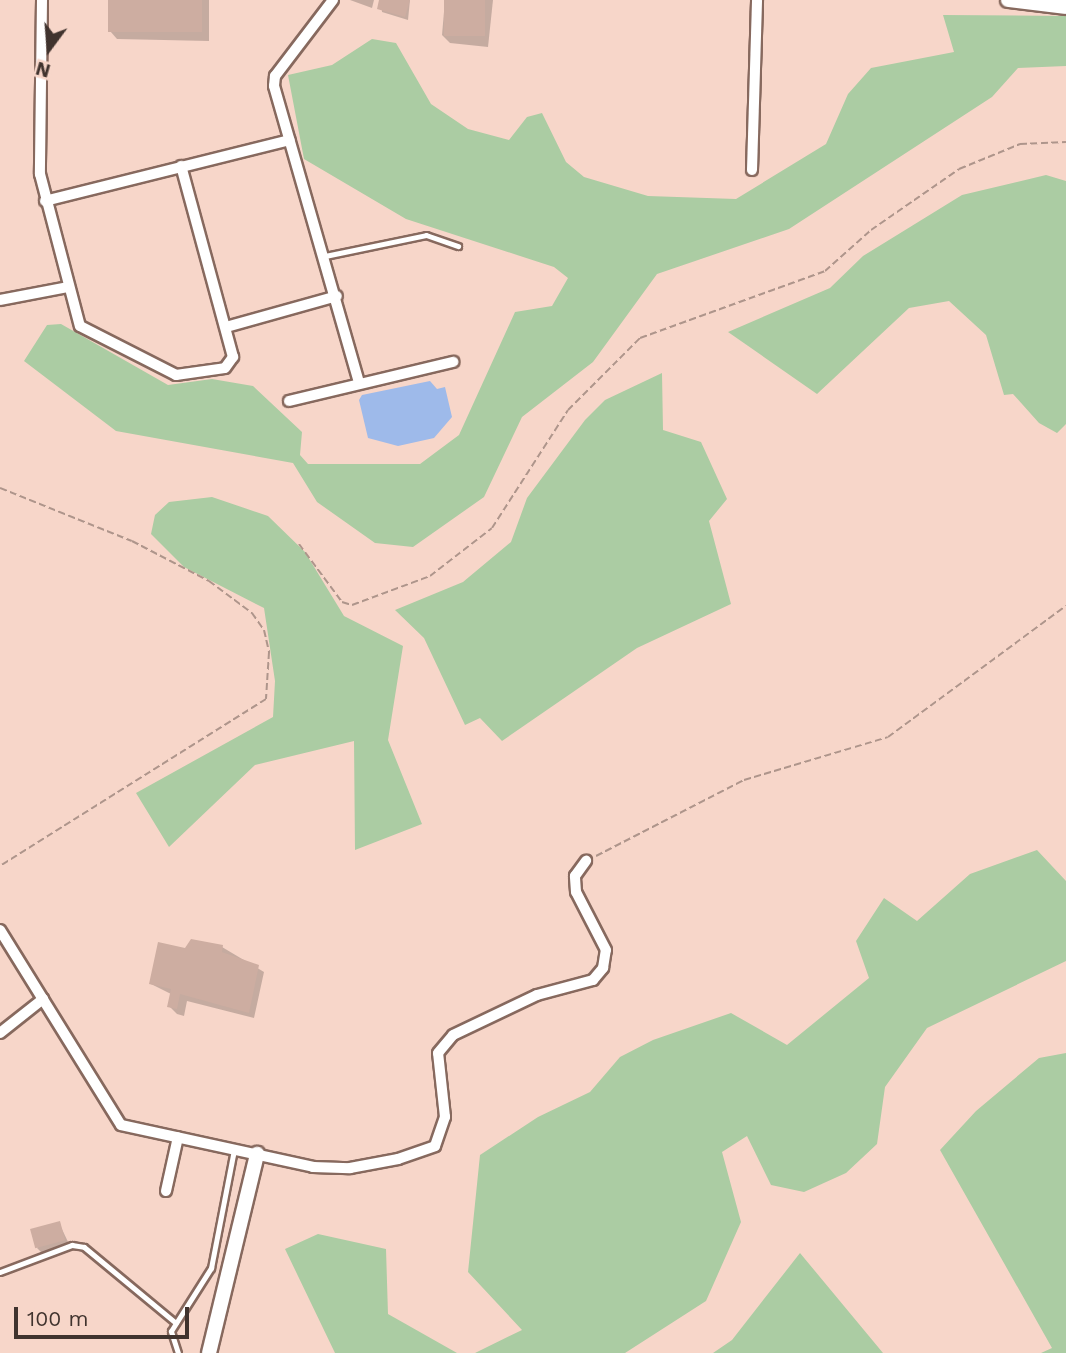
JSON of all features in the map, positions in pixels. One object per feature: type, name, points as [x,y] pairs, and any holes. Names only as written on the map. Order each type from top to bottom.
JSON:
[{"type":"street","points":[[42,0],[40,174],[80,326],[176,375],[225,368],[233,358],[181,166]]},
{"type":"street","points":[[333,0],[275,76],[290,140],[337,296],[359,383]]},
{"type":"street","points":[[752,170],[757,0]]},
{"type":"street","points":[[1007,0],[1066,7]]},
{"type":"street","points":[[45,201],[290,140]]},
{"type":"street","points":[[0,300],[68,287]]},
{"type":"street","points":[[226,327],[337,296]]},
{"type":"street","points":[[289,401],[453,362]]},
{"type":"street","points":[[0,930],[114,1119],[178,1137],[313,1167],[351,1168],[398,1159],[435,1146],[444,1130],[436,1063],[442,1044],[537,995],[593,980],[603,968],[607,950],[576,892],[575,876],[586,862]]},
{"type":"street","points":[[0,1033],[43,999]]},
{"type":"street","points":[[166,1191],[178,1137]]},
{"type":"street","points":[[209,1353],[257,1154]]},
{"type":"lane","points":[[325,256],[426,235],[458,246]]},
{"type":"lane","points":[[178,1353],[171,1331],[211,1268],[234,1150]]},
{"type":"lane","points":[[0,1272],[72,1245],[84,1247],[176,1323]]},
{"type":"path","points":[[299,544],[342,603],[352,606],[430,576],[492,528],[522,488],[568,410],[640,338],[825,271],[871,230],[959,169],[1020,144],[1066,142]]},
{"type":"path","points":[[0,488],[132,541],[209,581],[252,613],[264,630],[269,652],[267,699],[0,866]]},
{"type":"path","points":[[586,862],[744,779],[888,737],[1066,606]]},
{"type":"green space","points":[[943,15],[1066,16],[1066,66],[1018,68],[992,97],[789,229],[657,274],[593,362],[522,417],[484,497],[413,547],[375,543],[317,502],[293,463],[116,431],[24,361],[47,325],[61,324],[168,385],[212,379],[253,386],[302,432],[300,455],[308,464],[420,464],[459,435],[515,312],[552,306],[568,278],[554,267],[406,219],[304,159],[288,75],[332,65],[372,39],[396,43],[431,104],[468,129],[509,140],[527,117],[542,113],[566,162],[584,177],[648,196],[736,199],[826,144],[848,94],[871,68],[954,52]]},
{"type":"green space","points":[[1046,175],[1066,181],[1066,424],[1057,433],[1039,423],[1013,394],[1004,395],[986,335],[949,301],[909,308],[817,394],[728,332],[830,288],[863,256],[962,195]]},
{"type":"green space","points":[[662,373],[663,430],[701,442],[727,499],[709,521],[731,604],[637,648],[502,741],[480,718],[465,725],[424,638],[395,610],[463,582],[511,542],[527,498],[585,420],[605,400]]},
{"type":"green space","points":[[212,497],[268,516],[305,552],[344,616],[403,646],[388,740],[422,824],[355,850],[354,741],[255,765],[169,847],[136,793],[273,717],[275,681],[264,608],[184,567],[151,534],[155,515],[169,502]]},
{"type":"green space","points":[[1037,850],[1066,881],[1066,961],[927,1028],[885,1087],[877,1144],[846,1173],[804,1192],[771,1185],[747,1136],[722,1152],[741,1222],[706,1301],[625,1353],[475,1353],[522,1330],[468,1272],[480,1155],[538,1117],[590,1092],[620,1057],[653,1040],[731,1013],[787,1045],[869,978],[856,941],[884,898],[917,921],[970,874]]},
{"type":"green space","points":[[1066,1053],[1066,1353],[1041,1353],[1052,1348],[940,1150],[976,1111],[1039,1058]]},
{"type":"green space","points":[[318,1234],[386,1249],[388,1314],[457,1353],[335,1353],[285,1249]]},
{"type":"green space","points":[[800,1253],[883,1353],[713,1353],[732,1340]]},
{"type":"water","points":[[430,381],[437,389],[445,387],[452,417],[434,438],[398,446],[368,438],[359,400],[362,395]]},
{"type":"building","points":[[108,0],[202,0],[202,32],[108,32]]},
{"type":"building","points":[[379,0],[410,0],[405,17],[377,9]]},
{"type":"building","points":[[444,0],[485,0],[485,36],[444,36]]},
{"type":"building","points":[[191,939],[223,945],[222,952],[259,965],[249,1013],[180,994],[177,1009],[167,1007],[171,989],[149,984],[158,942],[185,948]]},
{"type":"building","points":[[60,1221],[65,1240],[35,1248],[30,1229]]}]
